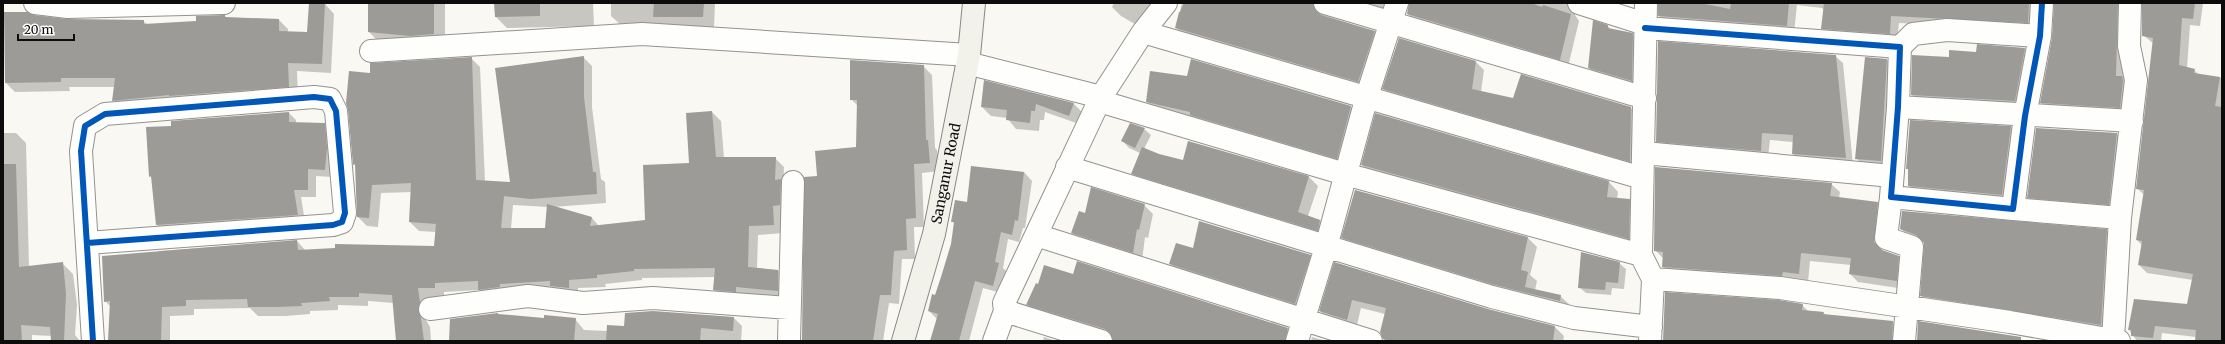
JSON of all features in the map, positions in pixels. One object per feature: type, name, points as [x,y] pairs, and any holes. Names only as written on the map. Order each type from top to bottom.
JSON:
[{"type":"main road","name":"Sanganur Road","points":[[903,341],[934,234],[968,59],[974,3]]},
{"type":"street","points":[[35,3],[68,7],[224,3]]},
{"type":"street","points":[[994,341],[1005,311],[1004,302],[1100,99],[1143,32],[1166,3]]},
{"type":"street","points":[[1325,3],[1394,12],[1645,98]]},
{"type":"street","points":[[1579,3],[1645,18],[1900,47]]},
{"type":"street","points":[[2013,209],[2025,116],[2040,36],[2042,3]]},
{"type":"street","points":[[1653,279],[1780,288],[1906,306],[2116,340],[2120,218],[2136,80],[2129,46],[2130,3]]},
{"type":"street","points":[[1297,341],[1302,320],[1326,247],[1367,96],[1394,12]]},
{"type":"street","points":[[1067,167],[1492,297],[1574,318],[1651,334],[1653,279],[1641,255],[1645,98],[1645,18]]},
{"type":"street","points":[[1904,341],[1912,247],[1886,238],[1898,107],[1900,47],[1913,34],[1947,30],[2040,36]]},
{"type":"street","points":[[1143,32],[1367,96],[1642,178]]},
{"type":"street","points":[[371,51],[642,34],[968,59],[1345,174],[1641,255]]},
{"type":"street","points":[[87,243],[333,225],[342,222],[345,213],[336,111],[330,99],[314,97],[105,114],[85,126],[81,151],[93,341]]},
{"type":"street","points":[[1898,107],[2025,116],[2132,121]]},
{"type":"street","points":[[1644,153],[1891,187],[2013,209],[2120,218]]},
{"type":"street","points":[[789,341],[788,308],[793,182]]},
{"type":"street","points":[[1036,235],[1371,341]]},
{"type":"street","points":[[430,309],[528,296],[583,303],[653,298],[788,308]]},
{"type":"street","points":[[1005,311],[1101,341]]},
{"type":"building","points":[[309,3],[325,3],[322,64],[288,63],[289,87],[169,95],[112,101],[115,78],[61,78],[61,82],[5,83],[4,12],[27,12],[34,15],[67,19],[144,20],[144,24],[196,21],[196,16],[225,15],[225,17],[279,19],[279,31],[307,32]]},
{"type":"building","points":[[368,3],[434,3],[434,34],[410,36],[368,32]]},
{"type":"building","points":[[494,3],[540,3],[540,16],[495,17]]},
{"type":"building","points":[[654,3],[704,3],[703,17],[653,17]]},
{"type":"building","points":[[1184,3],[1313,3],[1316,11],[1321,15],[1375,31],[1358,82],[1175,28],[1179,12]]},
{"type":"building","points":[[1409,3],[1531,3],[1542,7],[1543,5],[1571,14],[1560,60],[1407,14]]},
{"type":"building","points":[[1658,3],[1700,3],[1730,9],[1731,3],[1789,3],[1787,26],[1658,16]]},
{"type":"building","points":[[1824,3],[2029,3],[2028,23],[1891,16],[1890,34],[1821,29]]},
{"type":"building","points":[[2054,3],[2118,3],[2116,76],[2122,76],[2123,81],[2120,108],[2040,103],[2052,38]]},
{"type":"building","points":[[2142,3],[2195,3],[2193,19],[2182,18],[2179,65],[2195,69],[2194,73],[2220,77],[2215,106],[2222,107],[2222,341],[2195,341],[2196,330],[2155,326],[2153,338],[2131,336],[2131,330],[2128,330],[2134,299],[2187,304],[2193,274],[2138,265],[2142,241],[2136,240],[2144,190],[2136,189],[2153,38],[2142,36]]},
{"type":"building","points":[[1593,20],[1608,25],[1608,28],[1633,33],[1632,81],[1588,68]]},
{"type":"building","points":[[1399,38],[1476,61],[1472,89],[1513,98],[1521,74],[1631,107],[1630,162],[1382,89]]},
{"type":"building","points":[[1658,41],[1836,55],[1846,158],[1792,154],[1793,135],[1762,133],[1761,151],[1656,142]]},
{"type":"building","points":[[1977,44],[2025,48],[2015,101],[1911,95],[1912,55],[1949,57],[1949,50],[1976,52]]},
{"type":"building","points":[[584,56],[584,97],[593,172],[596,172],[597,194],[530,199],[504,196],[501,228],[545,228],[547,204],[592,217],[590,226],[645,220],[643,165],[689,163],[686,113],[712,111],[716,157],[776,157],[775,180],[781,179],[780,205],[773,206],[774,225],[749,226],[748,267],[778,270],[778,291],[736,287],[736,292],[713,290],[715,268],[634,269],[634,271],[597,275],[597,278],[569,280],[569,288],[550,286],[550,281],[500,284],[500,287],[478,290],[478,281],[435,283],[435,288],[418,288],[420,302],[418,310],[421,318],[424,341],[396,341],[392,295],[359,293],[359,297],[329,297],[330,301],[301,303],[302,306],[277,307],[248,307],[247,299],[186,300],[186,306],[162,307],[161,341],[108,341],[110,301],[104,302],[102,256],[297,240],[298,250],[335,248],[335,244],[434,246],[436,224],[409,222],[411,183],[372,185],[369,218],[357,217],[355,164],[353,165],[348,110],[346,103],[349,71],[370,73],[370,63],[472,57],[476,180],[510,182],[495,68]]},
{"type":"building","points":[[1865,57],[1887,59],[1881,161],[1855,159]]},
{"type":"building","points":[[1191,59],[1351,106],[1337,159],[1190,115],[1190,112],[1146,102],[1150,71],[1187,76]]},
{"type":"building","points":[[850,60],[924,65],[926,140],[928,140],[930,163],[914,164],[916,218],[906,219],[907,250],[894,251],[891,295],[880,295],[873,341],[802,340],[804,177],[817,176],[815,151],[856,147],[857,100],[850,100]]},
{"type":"building","points":[[984,80],[1074,103],[1069,116],[1036,104],[1035,111],[1031,111],[1030,123],[1006,120],[1007,110],[981,107]]},
{"type":"building","points":[[289,112],[289,122],[325,123],[327,148],[325,170],[308,169],[308,190],[294,190],[298,215],[156,225],[151,176],[149,177],[146,127],[171,126],[171,121]]},
{"type":"building","points":[[1375,113],[1609,181],[1607,197],[1630,199],[1629,239],[1361,165]]},
{"type":"building","points":[[1910,120],[2011,126],[2002,195],[1908,186],[1908,169],[1906,169]]},
{"type":"building","points":[[1130,123],[1145,128],[1135,148],[1121,141]]},
{"type":"building","points":[[2036,128],[2117,133],[2109,205],[2027,198]]},
{"type":"building","points":[[1188,141],[1309,176],[1298,212],[1320,220],[1318,231],[1131,174],[1142,147],[1159,154],[1183,160]]},
{"type":"building","points":[[3,164],[16,164],[19,267],[63,262],[66,294],[64,341],[51,341],[50,327],[21,325],[22,341],[3,341]]},
{"type":"building","points":[[971,166],[1024,172],[1018,221],[1015,220],[1012,235],[1001,232],[995,262],[999,263],[993,286],[975,281],[959,341],[930,341],[938,314],[928,311],[932,294],[935,295],[951,244],[954,222],[951,222],[955,200],[967,202]]},
{"type":"building","points":[[1655,167],[1832,183],[1830,196],[1878,202],[1874,242],[1882,250],[1899,256],[1897,281],[1849,274],[1851,258],[1801,253],[1799,274],[1783,272],[1782,276],[1662,267],[1663,252],[1654,251]]},
{"type":"building","points":[[1091,187],[1145,204],[1139,230],[1137,229],[1133,253],[1071,233],[1079,211],[1085,213]]},
{"type":"building","points":[[1355,190],[1528,237],[1521,270],[1528,272],[1525,287],[1561,295],[1560,301],[1495,285],[1341,238]]},
{"type":"building","points":[[1902,211],[2107,229],[2101,325],[1920,296],[1924,243],[1916,235],[1900,229]]},
{"type":"building","points":[[1199,221],[1311,255],[1295,304],[1169,264],[1176,243],[1193,248]]},
{"type":"building","points":[[1581,252],[1620,262],[1618,283],[1606,282],[1605,290],[1578,288]]},
{"type":"building","points":[[1077,261],[1288,328],[1285,341],[1113,341],[1110,333],[1105,329],[1026,305],[1036,283],[1038,284],[1044,265],[1073,274]]},
{"type":"building","points":[[1334,262],[1488,309],[1555,326],[1553,341],[1390,341],[1383,339],[1380,332],[1386,308],[1352,300],[1347,320],[1319,311]]},
{"type":"building","points":[[1665,292],[1779,300],[1803,304],[1802,310],[1824,312],[1823,314],[1893,321],[1892,341],[1663,341]]},
{"type":"building","points":[[653,311],[734,317],[733,331],[701,328],[700,341],[606,341],[607,325],[624,326],[625,313]]},
{"type":"building","points":[[498,313],[544,318],[544,315],[576,318],[574,341],[449,341],[450,319]]},
{"type":"building","points":[[1918,321],[2021,337],[2021,341],[1917,341]]},
{"type":"cycle path","points":[[1645,28],[1900,47],[1898,107],[1891,197],[2013,209],[2025,116],[2040,36],[2042,3]]},
{"type":"cycle path","points":[[87,243],[333,225],[342,222],[345,213],[336,111],[330,99],[314,97],[105,114],[85,126],[81,151],[93,341]]}]
